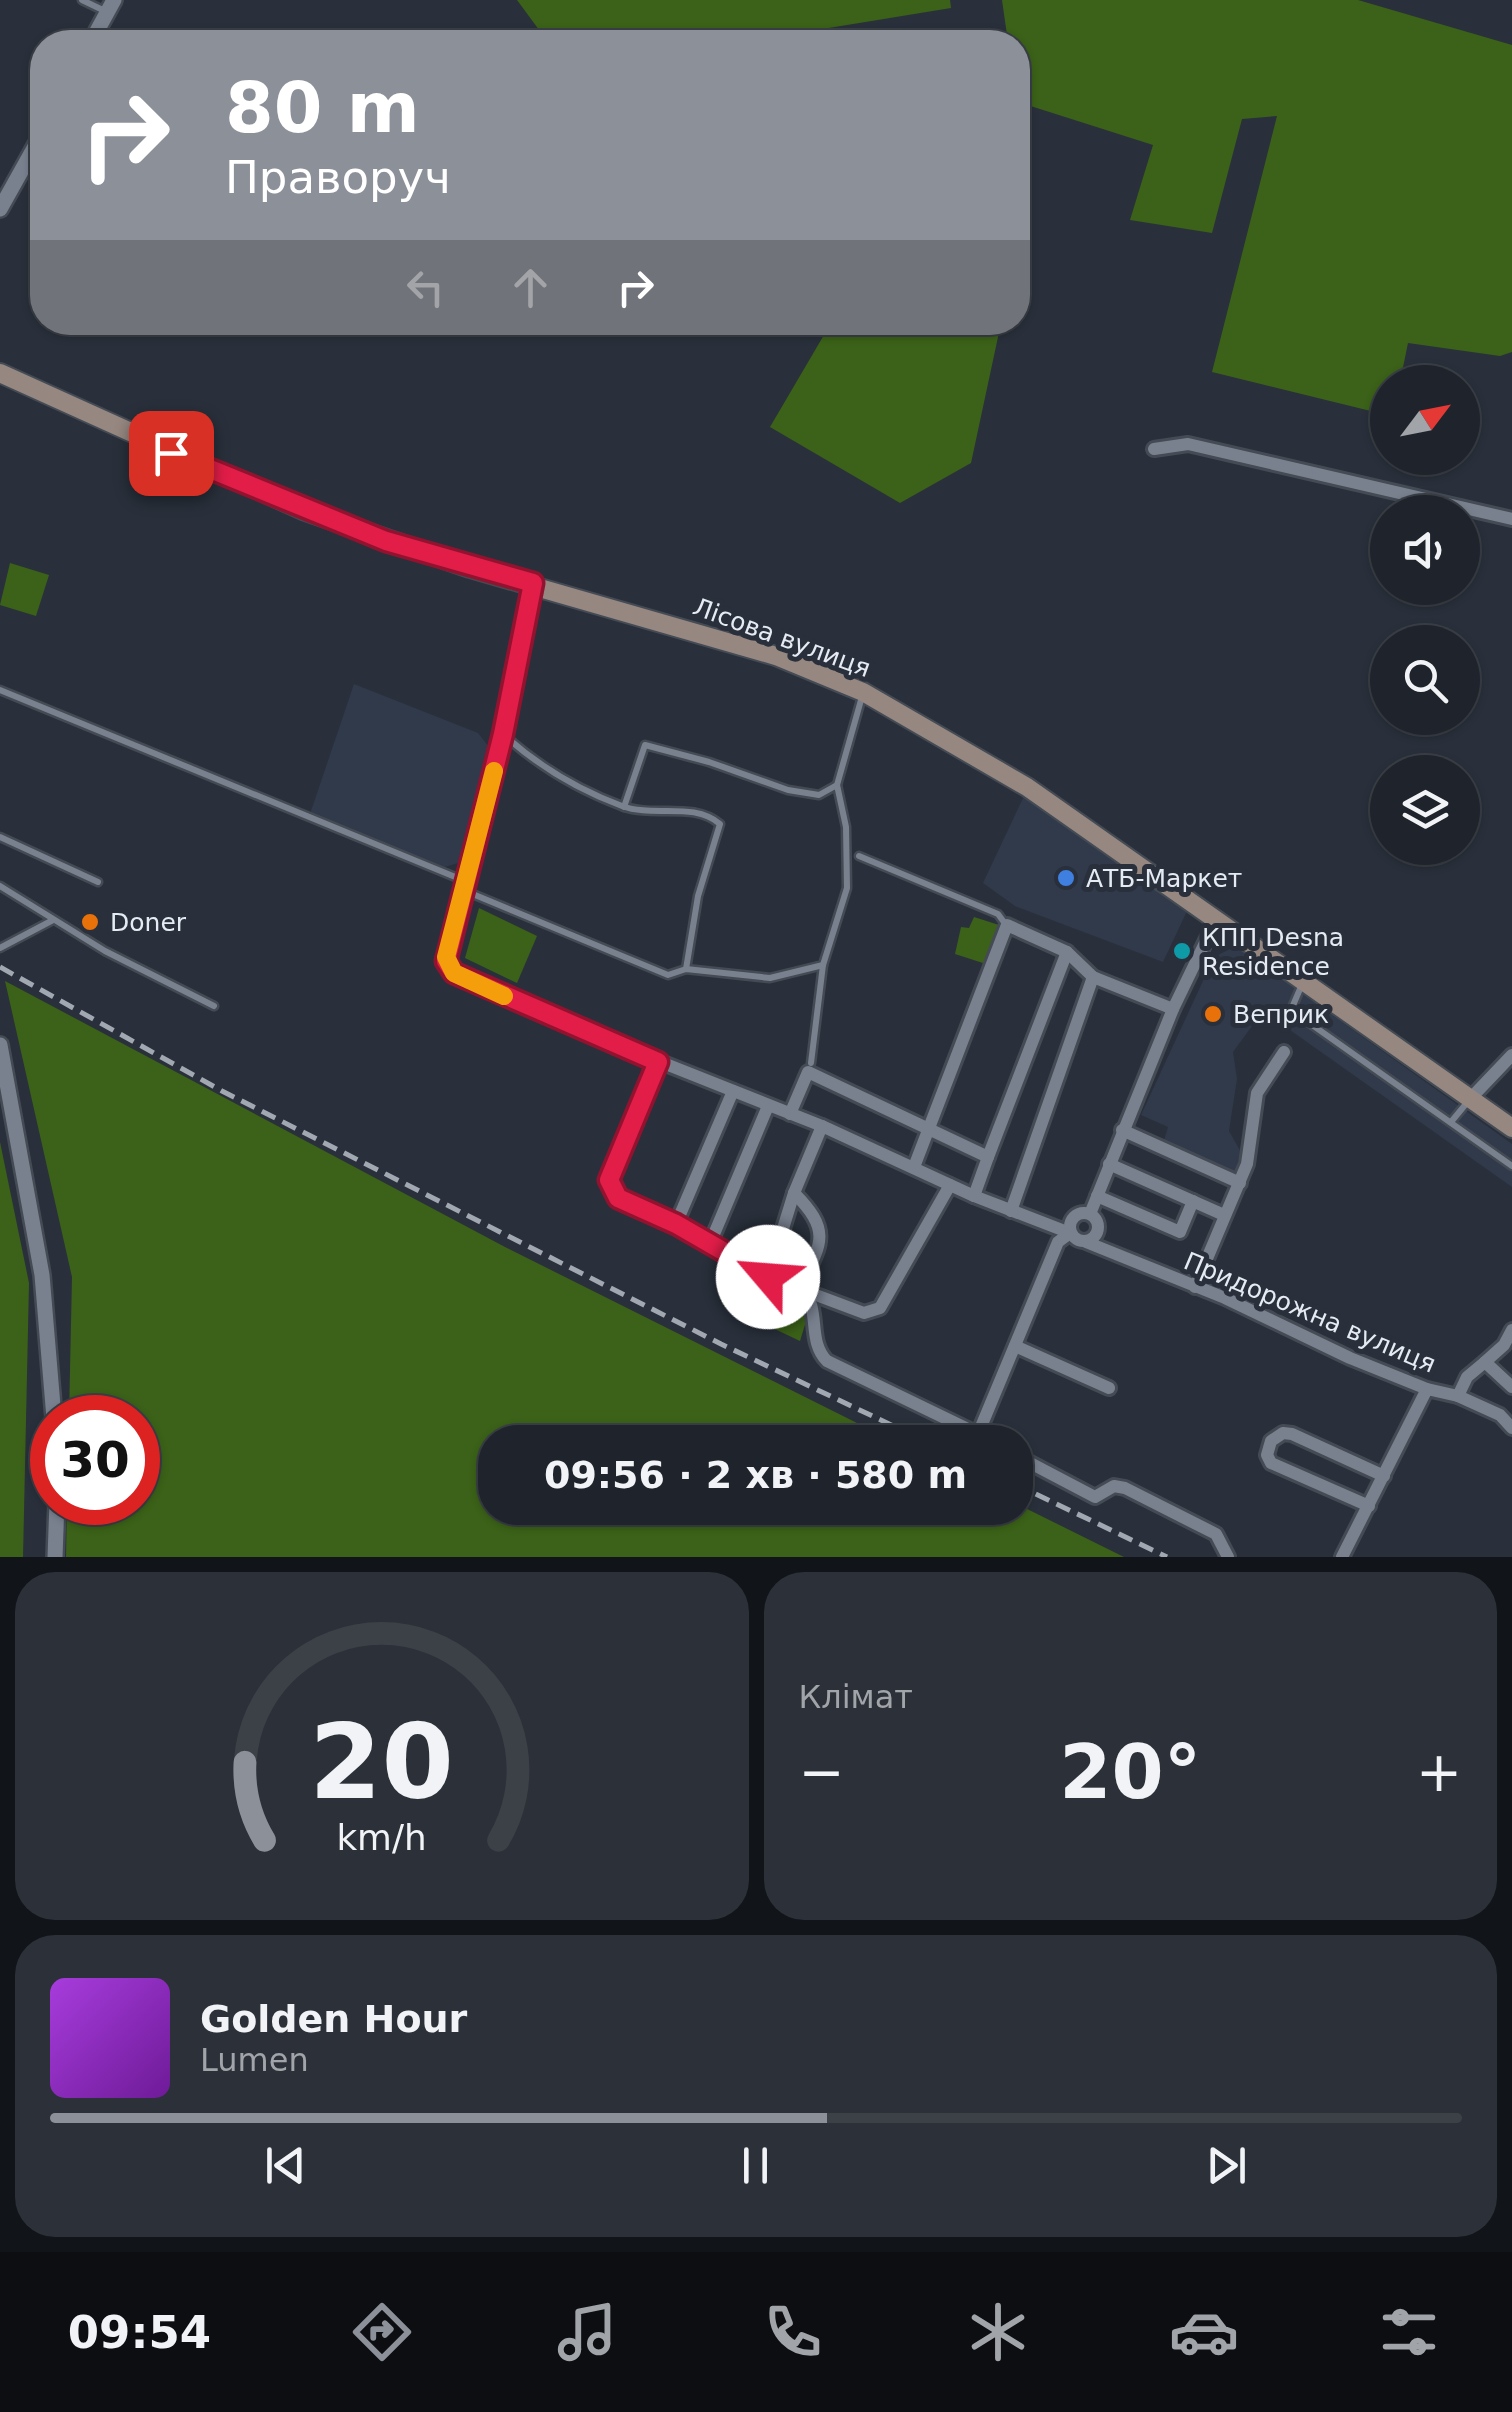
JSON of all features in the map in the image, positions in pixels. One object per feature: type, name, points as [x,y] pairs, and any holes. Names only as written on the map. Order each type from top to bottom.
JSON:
[{"type":"main road","name":"Лісова вулиця","points":[[0,373],[303,510],[470,568],[776,656],[863,692],[1027,786],[1510,1125]]},
{"type":"street","points":[[98,30],[110,6]]},
{"type":"street","points":[[0,209],[30,155]]},
{"type":"street","points":[[1154,449],[1188,444],[1512,520]]},
{"type":"street","points":[[533,583],[503,734],[446,957],[454,973],[658,1062],[822,1126],[1086,1242],[1098,1228],[1090,1214]]},
{"type":"street","points":[[1090,1214],[1173,1009],[1217,918]]},
{"type":"street","points":[[914,1167],[1006,925],[1066,952],[1093,978],[1173,1009]]},
{"type":"street","points":[[974,1196],[1066,952]]},
{"type":"street","points":[[1011,1211],[1093,978]]},
{"type":"street","points":[[0,1046],[42,1275],[52,1395]]},
{"type":"street","points":[[1195,1286],[1240,1184],[1254,1103],[1284,1052]]},
{"type":"street","points":[[1471,1098],[1512,1055]]},
{"type":"street","points":[[658,1062],[609,1180],[610,1189],[618,1198],[676,1224],[768,1277],[864,1313],[880,1308],[920,1244],[950,1184]]},
{"type":"street","points":[[790,1114],[808,1072],[988,1158]]},
{"type":"street","points":[[676,1224],[733,1092]]},
{"type":"street","points":[[709,1246],[768,1106]]},
{"type":"street","points":[[768,1277],[794,1193],[822,1126]]},
{"type":"street","points":[[1122,1130],[1240,1184]]},
{"type":"street","points":[[1109,1164],[1224,1215]]},
{"type":"street","points":[[794,1193],[818,1223],[822,1235],[801,1288]]},
{"type":"street","points":[[1097,1196],[1180,1232],[1194,1200]]},
{"type":"street","points":[[982,1425],[1058,1242],[1070,1233],[1075,1216],[1090,1214]]},
{"type":"street","name":"Придорожна вулиця","points":[[1086,1242],[1195,1286],[1427,1390],[1458,1396],[1500,1416],[1512,1428]]},
{"type":"street","points":[[801,1288],[815,1308],[817,1349],[827,1361],[959,1425]]},
{"type":"street","points":[[1458,1396],[1467,1377],[1504,1345],[1512,1330]]},
{"type":"street","points":[[1015,1346],[1108,1388]]},
{"type":"street","points":[[1485,1362],[1512,1387]]},
{"type":"street","points":[[1342,1557],[1427,1390]]},
{"type":"street","points":[[1368,1506],[1271,1463],[1267,1455],[1271,1441],[1284,1432],[1292,1434],[1384,1476]]},
{"type":"street","points":[[1033,1464],[1095,1496],[1114,1486],[1125,1488],[1216,1534],[1228,1557]]},
{"type":"street","points":[[55,1557],[56,1525]]},
{"type":"lane","points":[[82,0],[110,6]]},
{"type":"lane","points":[[0,690],[668,975],[686,969],[770,978],[823,966]]},
{"type":"lane","points":[[811,1063],[823,966],[847,888],[846,827],[838,785],[863,692]]},
{"type":"lane","points":[[503,734],[534,762],[624,807],[697,813],[720,824],[698,896],[686,969]]},
{"type":"lane","points":[[624,807],[644,745],[726,767],[788,790],[819,796],[838,785]]},
{"type":"lane","points":[[0,837],[98,882]]},
{"type":"lane","points":[[860,856],[998,914],[1006,925]]},
{"type":"lane","points":[[0,886],[105,951],[214,1006]]},
{"type":"lane","points":[[0,948],[54,920]]},
{"type":"lane","points":[[1304,981],[1291,1010],[1512,1166]]},
{"type":"lane","points":[[1451,1122],[1471,1098]]},
{"type":"shaded area","points":[[354,684],[478,733],[489,747],[461,862],[445,867],[310,814]]},
{"type":"shaded area","points":[[1024,796],[1188,909],[1163,962],[1015,906],[983,883]]},
{"type":"shaded area","points":[[1236,946],[1512,1144],[1512,1187],[1263,1011],[1233,1052],[1237,1079],[1229,1131],[1241,1152],[1235,1173],[1163,1144],[1168,1127],[1141,1115],[1214,957]]},
{"type":"green space","points":[[517,0],[950,0],[951,8],[816,30],[539,30]]},
{"type":"green space","points":[[1002,0],[1358,0],[1512,45],[1512,352],[1500,356],[1408,343],[1403,365],[1370,365],[1370,411],[1212,372],[1277,116],[1242,119],[1212,233],[1130,220],[1153,145],[1030,106],[1030,30],[1006,30]]},
{"type":"green space","points":[[824,335],[998,335],[971,463],[900,503],[770,427]]},
{"type":"green space","points":[[10,563],[49,575],[36,616],[0,605]]},
{"type":"green space","points":[[479,908],[537,936],[517,983],[465,958]]},
{"type":"green space","points":[[974,917],[999,925],[986,964],[955,954],[961,927],[969,928]]},
{"type":"green space","points":[[5,981],[505,1247],[861,1425],[478,1425],[478,1525],[1033,1525],[1033,1512],[1124,1557],[66,1557],[67,1525],[160,1525],[160,1395],[69,1395],[72,1277]]},
{"type":"green space","points":[[0,1142],[29,1283],[23,1557],[0,1557]]},
{"type":"green space","points":[[736,1271],[800,1301],[807,1318],[800,1341],[722,1304]]},
{"type":"railway","points":[[0,967],[222,1091],[721,1344],[891,1425]]},
{"type":"railway","points":[[1033,1493],[1167,1557]]},
{"type":"slow traffic","points":[[494,771],[446,957],[454,973],[504,996]]},
{"type":"place","name":"АТБ-Маркет","points":[[1066,878]]},
{"type":"place","name":"Doner","points":[[90,922]]},
{"type":"place","name":"КПП Desna Residence","points":[[1182,951]]},
{"type":"place","name":"Веприк","points":[[1213,1014]]},
{"type":"route","points":[[171,453],[386,541],[533,583],[503,734],[446,961],[454,973],[658,1062],[609,1180],[610,1189],[618,1198],[676,1224],[768,1277]]}]
